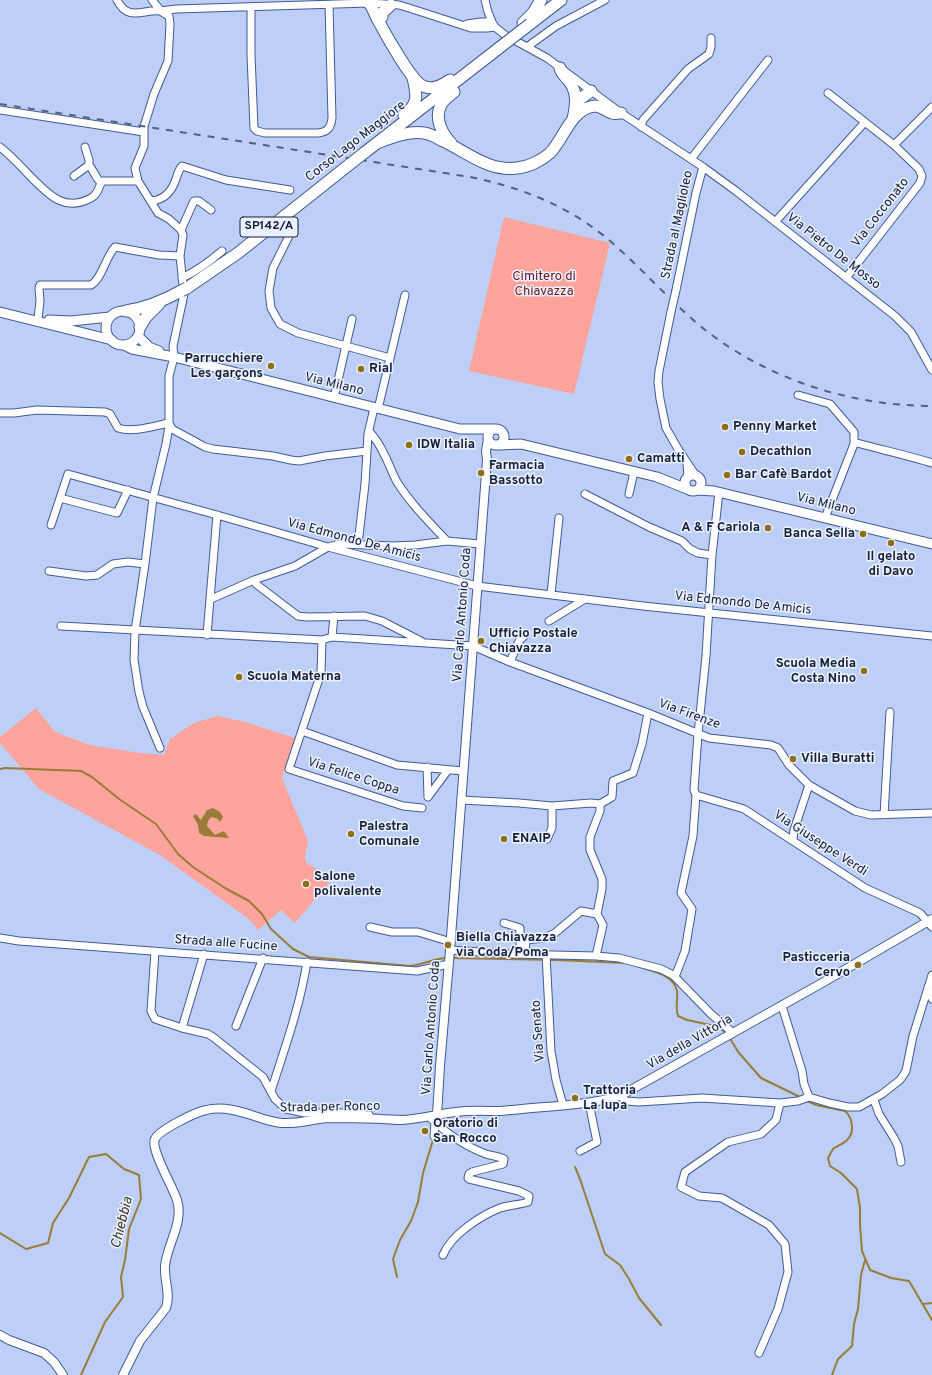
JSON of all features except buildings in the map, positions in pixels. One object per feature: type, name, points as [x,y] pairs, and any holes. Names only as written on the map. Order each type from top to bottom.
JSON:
[{"type":"highway","points":[[526,24],[541,0]]},
{"type":"highway","name":"Corso Lago Maggiore","points":[[139,332],[146,317],[164,300],[238,253],[499,48],[526,24],[561,2]]},
{"type":"highway","points":[[375,8],[382,13],[391,5]]},
{"type":"highway","points":[[375,8],[384,32],[413,78],[421,85],[431,88],[440,87],[452,78],[468,72]]},
{"type":"highway","points":[[560,68],[561,74],[568,80],[581,106]]},
{"type":"highway","points":[[455,146],[446,138],[440,126],[438,113],[440,105],[462,85],[468,72]]},
{"type":"highway","points":[[381,140],[389,127],[411,110],[414,105],[416,94],[413,78]]},
{"type":"highway","points":[[381,140],[413,132],[427,133],[455,146],[495,168],[506,169],[525,167],[542,159],[550,153],[581,106],[580,99],[591,91]]},
{"type":"highway","points":[[581,106],[596,106],[612,113],[620,113]]},
{"type":"highway","name":"Corso Lago Maggiore","points":[[126,311],[142,308],[164,300]]},
{"type":"main road","points":[[0,312],[112,340],[124,345],[132,342],[139,332],[139,321],[136,316],[126,311],[117,312],[110,317],[71,321],[26,318]]},
{"type":"main road","points":[[110,317],[106,327],[112,340]]},
{"type":"main road","name":"Via Milano","points":[[139,332],[149,347],[171,357]]},
{"type":"main road","name":"Via Milano","points":[[124,345],[132,349],[171,357],[460,429],[490,435],[502,430],[518,444]]},
{"type":"main road","points":[[490,435],[492,444],[498,445],[504,441],[505,434]]},
{"type":"main road","name":"Via Milano","points":[[498,445],[518,444],[634,472],[692,482],[717,492],[932,544]]},
{"type":"street","points":[[117,0],[126,11],[135,14],[176,9],[329,5],[375,8]]},
{"type":"street","points":[[152,0],[161,11],[169,16],[168,61],[154,94],[146,120],[144,146],[135,168],[138,181],[158,213],[169,219],[181,230],[183,239],[180,256],[184,286],[184,301],[171,357],[169,376],[169,423],[166,444],[153,498],[135,631],[134,660],[139,692],[143,707],[160,748]]},
{"type":"street","points":[[527,47],[556,26],[606,0]]},
{"type":"street","points":[[477,23],[483,16],[486,3]]},
{"type":"street","points":[[486,3],[494,24]]},
{"type":"street","points":[[251,7],[254,128],[257,131],[265,133],[318,133],[328,130],[332,118],[329,5]]},
{"type":"street","points":[[391,5],[410,8],[478,28],[494,24]]},
{"type":"street","points":[[464,24],[494,24]]},
{"type":"street","name":"Strada al Maglioleo","points":[[494,24],[505,35],[547,58],[620,113],[703,167],[696,193],[659,371],[659,393],[666,428],[687,463],[692,482]]},
{"type":"street","points":[[641,127],[643,120],[688,69],[709,54],[711,38]]},
{"type":"street","points":[[691,159],[768,60]]},
{"type":"street","name":"Via Cocconato","points":[[828,93],[894,145],[919,169],[922,176],[920,183],[846,278]]},
{"type":"street","points":[[894,145],[932,107]]},
{"type":"street","points":[[0,110],[144,132]]},
{"type":"street","points":[[775,222],[865,122]]},
{"type":"street","points":[[0,147],[45,192],[60,201],[67,203],[84,201],[98,192],[101,183]]},
{"type":"street","points":[[85,147],[89,165],[93,170],[96,179],[101,183],[138,181]]},
{"type":"street","points":[[74,176],[89,165]]},
{"type":"street","points":[[151,201],[156,201],[163,198],[173,189],[179,169],[182,166],[226,180],[290,190]]},
{"type":"street","name":"Via Pietro De Mosso","points":[[703,167],[904,323],[929,357],[932,370]]},
{"type":"street","points":[[181,230],[194,201],[199,201],[211,210]]},
{"type":"street","points":[[294,226],[273,268],[269,292],[271,308],[280,324],[298,333],[390,358]]},
{"type":"street","points":[[38,319],[40,285],[91,285],[96,282],[107,259],[115,248],[159,255],[180,256]]},
{"type":"street","points":[[184,286],[192,273],[222,251]]},
{"type":"street","points":[[358,544],[369,431],[390,358],[405,294]]},
{"type":"street","points":[[334,398],[352,319]]},
{"type":"street","points":[[798,395],[830,404],[854,432],[854,444],[825,518]]},
{"type":"street","points":[[0,413],[37,410],[99,411],[110,414],[118,428],[125,430],[147,428],[169,423]]},
{"type":"street","points":[[169,423],[172,429],[205,447],[213,449],[272,456],[291,460],[367,451]]},
{"type":"street","points":[[369,431],[380,446],[406,496],[416,509],[447,541]]},
{"type":"street","name":"Via Carlo Antonio Coda","points":[[434,1118],[451,946],[487,460],[486,451],[490,435]]},
{"type":"street","points":[[854,444],[857,443],[890,452],[905,454],[932,464]]},
{"type":"street","name":"Via Carlo Antonio Coda","points":[[487,460],[491,450],[498,445]]},
{"type":"street","points":[[629,494],[634,472]]},
{"type":"street","name":"Via Edmondo De Amicis","points":[[60,498],[68,474],[328,547],[477,586],[932,636]]},
{"type":"street","points":[[51,525],[60,498],[117,513],[128,490]]},
{"type":"street","points":[[675,977],[685,951],[692,909],[681,893],[693,836],[696,795],[694,790],[706,656],[717,492]]},
{"type":"street","points":[[584,494],[649,527],[682,541],[690,549],[698,553],[712,555]]},
{"type":"street","points":[[207,635],[217,515]]},
{"type":"street","points":[[551,594],[559,518]]},
{"type":"street","points":[[211,599],[254,580],[295,566],[328,547],[340,544],[394,546],[447,541],[480,544]]},
{"type":"street","points":[[49,571],[86,576],[97,575],[114,564],[128,562],[145,564]]},
{"type":"street","points":[[254,580],[256,584],[298,616],[365,616],[382,621],[425,643]]},
{"type":"street","points":[[549,622],[585,599]]},
{"type":"street","points":[[332,637],[334,616]]},
{"type":"street","points":[[61,626],[322,640],[332,637],[473,646]]},
{"type":"street","points":[[510,662],[519,641],[524,636]]},
{"type":"street","name":"Via Felice Coppa","points":[[322,640],[321,673],[289,769],[403,806],[422,808]]},
{"type":"street","name":"Via Firenze","points":[[473,646],[510,662],[648,713],[698,734],[716,740],[771,745],[778,748],[789,765],[809,785],[855,811],[871,815],[932,813]]},
{"type":"street","points":[[884,815],[890,712]]},
{"type":"street","points":[[461,800],[552,806],[591,803],[600,804],[612,797],[613,781],[633,773],[642,744],[648,713]]},
{"type":"street","points":[[302,731],[397,765],[463,771]]},
{"type":"street","points":[[427,767],[428,797],[448,770]]},
{"type":"street","points":[[793,840],[794,830],[809,785]]},
{"type":"street","name":"Via Giuseppe Verdi","points":[[696,795],[744,809],[865,888],[920,913],[930,922]]},
{"type":"street","points":[[596,956],[603,925],[597,914],[602,888],[602,879],[590,850],[590,837],[600,811],[600,804]]},
{"type":"street","points":[[547,838],[552,828],[552,806]]},
{"type":"street","points":[[523,954],[526,940],[544,938],[555,933],[581,911],[597,914]]},
{"type":"street","name":"Via della Vittoria","points":[[434,1118],[456,1112],[501,1111],[589,1103],[620,1096],[930,922]]},
{"type":"street","points":[[504,923],[520,928],[523,954]]},
{"type":"street","points":[[370,928],[392,932],[418,932],[451,946],[523,954],[619,958],[661,969],[675,977],[712,1014],[728,1035]]},
{"type":"street","name":"Strada alle Fucine","points":[[0,938],[19,941],[417,970],[449,964]]},
{"type":"street","points":[[155,951],[151,1011],[155,1019],[182,1028],[208,1034],[213,1037],[263,1077],[275,1099],[286,1109],[305,1114],[364,1114],[380,1116],[386,1119]]},
{"type":"street","points":[[182,1028],[204,954]]},
{"type":"street","name":"Via Senato","points":[[546,954],[551,1051],[556,1080],[563,1105]]},
{"type":"street","points":[[236,1026],[263,958]]},
{"type":"street","points":[[271,1091],[298,1006],[307,962]]},
{"type":"street","points":[[620,1096],[626,1100],[639,1102],[702,1098],[780,1103],[798,1101],[809,1097],[829,1104],[860,1107],[874,1100],[900,1080],[906,1071],[914,1036],[932,975]]},
{"type":"street","points":[[928,987],[932,999]]},
{"type":"street","points":[[782,1006],[809,1097]]},
{"type":"street","points":[[874,1100],[879,1114],[898,1146],[901,1162]]},
{"type":"street","points":[[580,1151],[597,1142],[589,1103]]},
{"type":"street","points":[[759,1353],[778,1309],[788,1272],[785,1244],[770,1225],[722,1198],[699,1196],[681,1187],[685,1172],[728,1142],[761,1134],[776,1120],[780,1103]]},
{"type":"street","name":"Strada per Ronco","points":[[123,1375],[140,1340],[166,1308],[168,1302],[168,1287],[165,1276],[165,1265],[180,1208],[155,1148],[155,1139],[157,1136],[171,1126],[194,1114],[220,1108],[241,1112],[281,1124],[320,1119],[345,1118],[399,1120],[434,1118]]},
{"type":"street","points":[[434,1118],[434,1136]]},
{"type":"street","points":[[434,1118],[460,1142],[487,1154],[504,1159],[503,1164],[472,1172],[469,1174],[469,1179],[519,1190],[529,1196],[528,1202],[502,1208],[485,1216],[470,1226],[447,1247],[443,1255]]},
{"type":"street","points":[[0,1335],[9,1340],[44,1353],[54,1362],[63,1375]]},
{"type":"green space","name":"Cimitero di Chiavazza","points":[[504,217],[610,243],[574,394],[469,371]]},
{"type":"green space","points":[[36,708],[55,732],[90,745],[140,753],[164,755],[170,739],[194,723],[217,716],[245,722],[295,738],[282,778],[308,841],[305,857],[306,862],[320,872],[333,878],[295,923],[281,910],[258,930],[250,920],[160,855],[39,789],[0,743],[0,737]]},
{"type":"shaded area","points":[[213,808],[220,812],[223,817],[220,822],[218,819],[211,817],[207,826],[215,835],[224,831],[229,838],[204,836],[199,833],[198,825],[193,816],[196,814],[201,820],[207,810]]},
{"type":"waterway","points":[[0,769],[81,771],[92,777],[119,799],[156,824],[178,854],[193,867],[225,888],[249,901],[262,914],[271,929],[293,949],[309,957],[410,966],[447,958]]},
{"type":"waterway","points":[[451,958],[625,963]]},
{"type":"waterway","points":[[637,966],[661,974],[675,985],[677,991],[678,1016],[687,1020],[720,1027],[726,1034]]},
{"type":"waterway","points":[[729,1037],[739,1053],[761,1078],[800,1097]]},
{"type":"waterway","points":[[805,1100],[816,1105],[845,1111],[848,1114],[852,1126],[850,1137],[844,1143],[833,1149],[828,1158],[830,1166],[841,1173],[857,1189],[860,1208],[862,1251],[870,1270],[891,1278],[909,1281],[932,1320]]},
{"type":"waterway","points":[[397,1277],[393,1259],[400,1240],[411,1221],[418,1202],[423,1173],[433,1140]]},
{"type":"waterway","name":"Chiebbia","points":[[0,1233],[26,1249],[48,1243],[53,1223],[69,1198],[89,1157],[106,1154],[124,1169],[139,1175],[141,1199],[129,1229],[121,1277],[123,1297],[105,1322],[81,1375]]},
{"type":"waterway","points":[[575,1167],[605,1254],[620,1265],[639,1298],[661,1325]]},
{"type":"waterway","points":[[832,1375],[838,1359],[852,1346],[854,1324],[858,1309],[861,1275],[865,1260]]},
{"type":"waterway","points":[[923,1304],[932,1303]]},
{"type":"railway","points":[[0,104],[470,177],[510,187],[549,202],[585,222],[618,248],[704,329],[746,357],[769,369],[793,380],[842,395],[893,404],[932,406]]},
{"type":"place","name":"Parrucchiere Les garçons","points":[[271,366]]},
{"type":"place","name":"Rial","points":[[361,369]]},
{"type":"place","name":"Penny Market","points":[[725,427]]},
{"type":"place","name":"IDW Italia","points":[[409,445]]},
{"type":"place","name":"Decathlon","points":[[742,452]]},
{"type":"place","name":"Camatti","points":[[629,459]]},
{"type":"place","name":"Farmacia Bassotto","points":[[481,473]]},
{"type":"place","name":"Bar Cafè Bardot","points":[[727,475]]},
{"type":"place","name":"A & F Cariola","points":[[768,528]]},
{"type":"place","name":"Banca Sella","points":[[863,534]]},
{"type":"place","name":"Il gelato di Davo","points":[[891,543]]},
{"type":"place","name":"Ufficio Postale Chiavazza","points":[[481,641]]},
{"type":"place","name":"Scuola Media Costa Nino","points":[[864,671]]},
{"type":"place","name":"Scuola Materna","points":[[239,677]]},
{"type":"place","name":"Villa Buratti","points":[[793,759]]},
{"type":"place","name":"Palestra Comunale","points":[[351,834]]},
{"type":"place","name":"ENAIP","points":[[504,839]]},
{"type":"place","name":"Salone polivalente","points":[[306,884]]},
{"type":"place","name":"Biella Chiavazza via Coda/Poma","points":[[448,945]]},
{"type":"place","name":"Pasticceria Cervo","points":[[858,965]]},
{"type":"place","name":"Trattoria La lupa","points":[[575,1098]]},
{"type":"place","name":"Oratorio di San Rocco","points":[[425,1131]]}]
